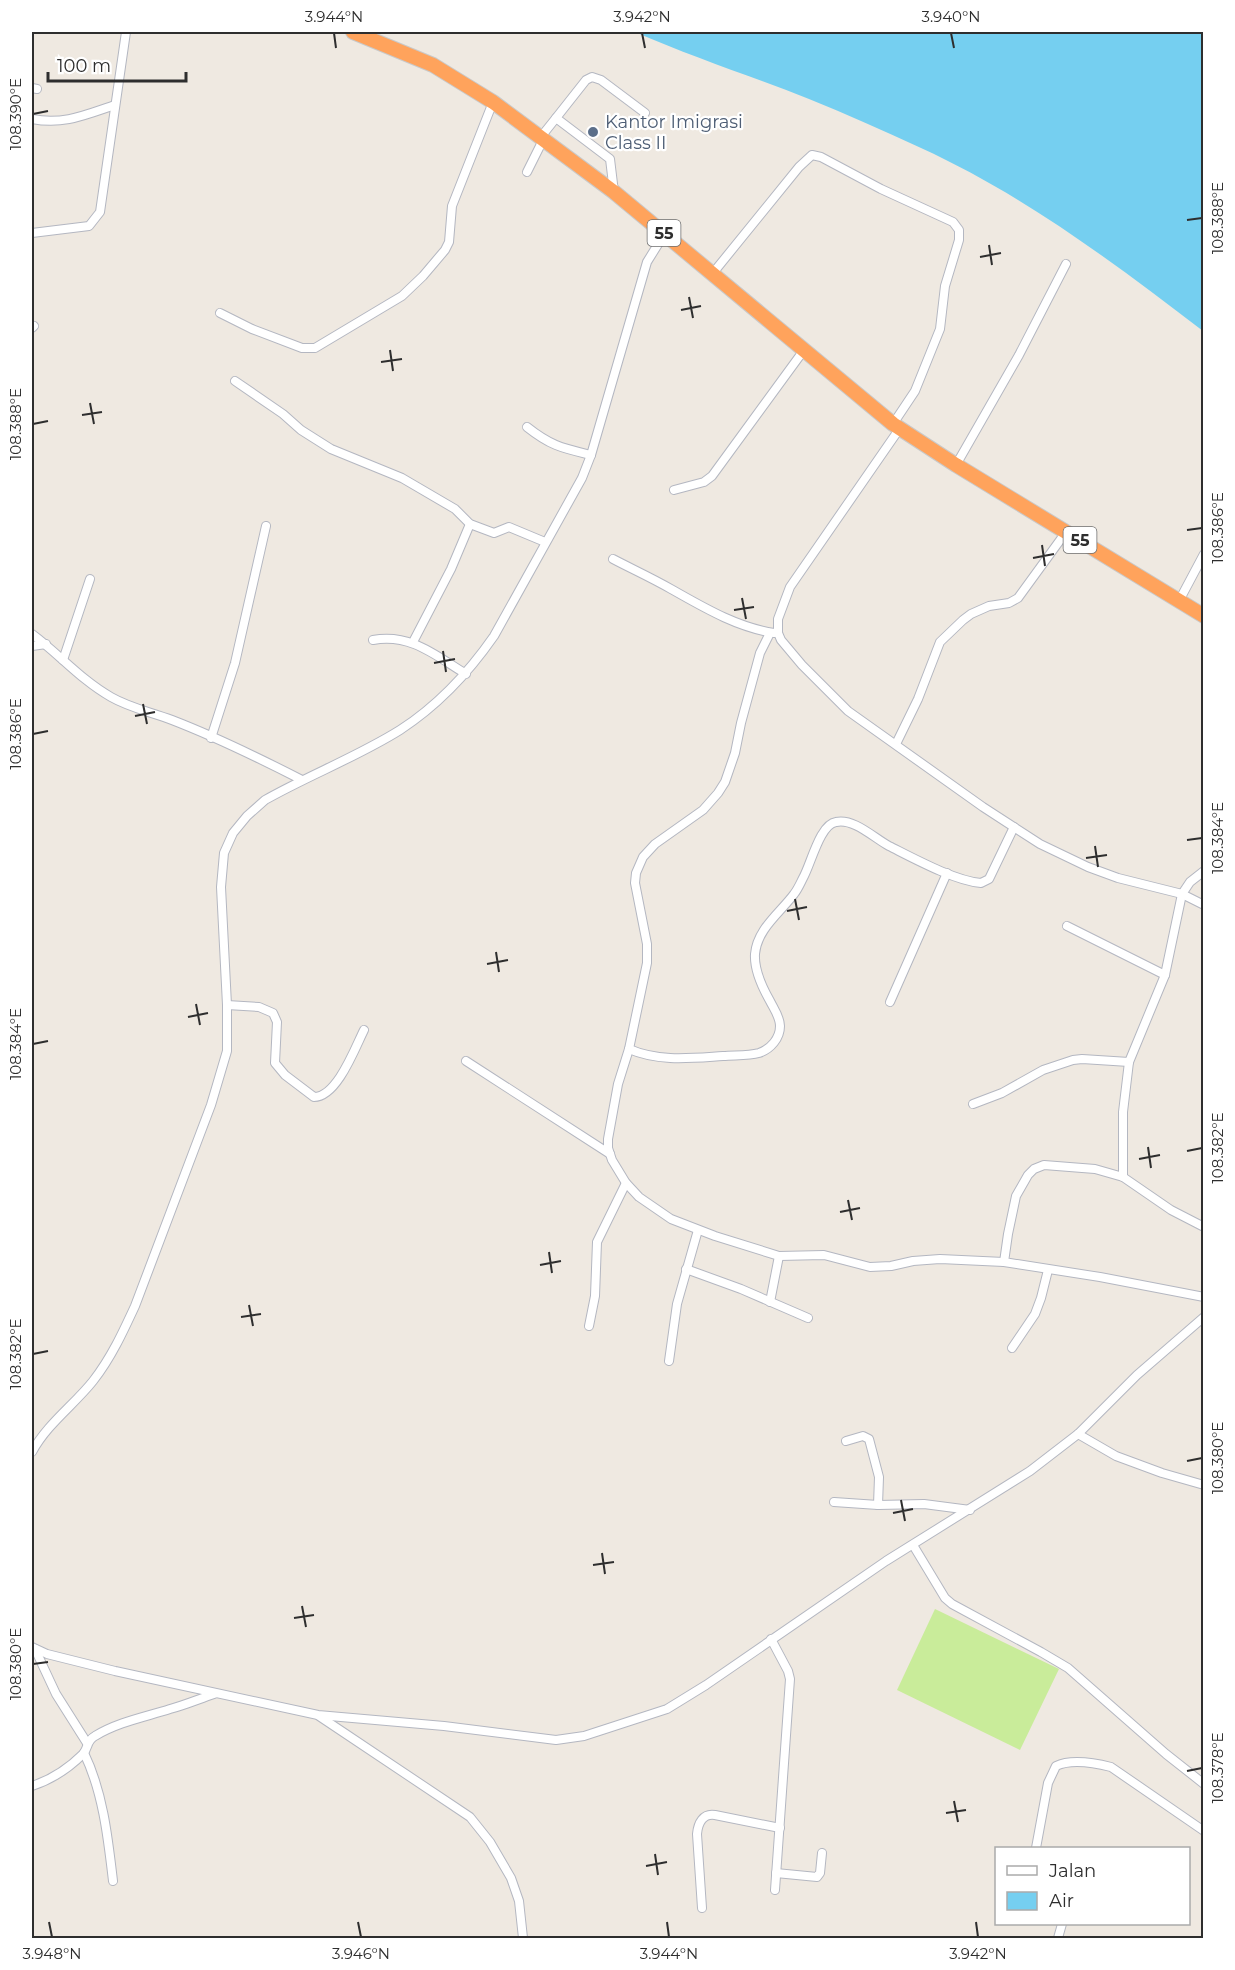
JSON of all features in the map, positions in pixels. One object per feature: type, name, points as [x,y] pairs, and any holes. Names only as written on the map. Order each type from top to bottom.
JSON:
[{"type":"highway","name":"55","points":[[359,33],[433,65],[493,102],[614,192],[896,426],[1203,616]]},
{"type":"street","points":[[32,233],[89,226],[100,212],[126,32]]},
{"type":"street","points":[[527,172],[542,139],[556,118],[582,85],[592,77],[601,80],[645,113]]},
{"type":"street","points":[[220,313],[252,329],[309,349],[315,348],[402,296],[446,250],[449,242],[452,206],[493,102]]},
{"type":"street","points":[[32,119],[45,121],[73,119],[116,105]]},
{"type":"street","points":[[556,118],[610,159],[614,192]]},
{"type":"street","points":[[713,273],[799,167],[812,155],[817,155],[880,189],[953,222],[960,234],[945,286],[940,329],[915,392],[896,426],[790,587],[774,633],[760,654],[735,753],[725,782],[703,810],[655,843],[643,857],[636,873],[635,883],[648,953],[608,1139],[612,1160],[626,1183],[639,1197],[671,1219],[779,1256],[824,1255],[870,1267],[940,1259],[1004,1262],[1100,1277],[1203,1297]]},
{"type":"street","points":[[32,1452],[57,1419],[93,1381],[107,1361],[135,1306],[224,1066],[228,1033],[221,887],[224,853],[233,833],[247,816],[266,800],[401,729],[466,674],[494,636],[573,496],[591,455],[647,262],[664,233]]},
{"type":"street","points":[[956,465],[1019,355],[1066,264]]},
{"type":"street","points":[[674,490],[699,483],[712,476],[804,351]]},
{"type":"street","points":[[236,381],[331,450],[402,478],[456,509],[470,524],[494,533],[509,527],[545,542]]},
{"type":"street","points":[[527,427],[555,447],[591,455]]},
{"type":"street","points":[[413,642],[451,569],[470,524]]},
{"type":"street","points":[[211,738],[235,663],[266,525]]},
{"type":"street","points":[[896,744],[918,699],[940,642],[971,614],[989,606],[1009,603],[1018,598],[1066,532]]},
{"type":"street","points":[[1179,601],[1203,554]]},
{"type":"street","points":[[613,559],[703,608],[732,621],[774,633],[848,711],[931,771],[1040,844],[1118,879],[1182,894],[1203,905]]},
{"type":"street","points":[[63,660],[90,579]]},
{"type":"street","points":[[32,634],[84,679],[125,704],[171,719],[302,780]]},
{"type":"street","points":[[373,640],[392,639],[413,642],[466,674]]},
{"type":"street","points":[[32,646],[46,644]]},
{"type":"street","points":[[629,1049],[639,1054],[671,1058],[744,1055],[759,1053],[769,1048],[777,1038],[780,1023],[757,972],[755,961],[757,941],[761,933],[794,894],[809,868],[828,825],[834,822],[847,822],[888,845],[947,873],[976,883],[989,879],[1014,827]]},
{"type":"street","points":[[1123,1177],[1123,1112],[1129,1062],[1165,975],[1182,894],[1190,882],[1203,871]]},
{"type":"street","points":[[890,1002],[947,873]]},
{"type":"street","points":[[1067,926],[1165,975]]},
{"type":"street","points":[[227,1005],[259,1007],[273,1013],[277,1022],[275,1063],[285,1075],[314,1097],[326,1094],[339,1079],[364,1029]]},
{"type":"street","points":[[973,1104],[1002,1093],[1044,1070],[1073,1060],[1129,1062]]},
{"type":"street","points":[[466,1061],[610,1154]]},
{"type":"street","points":[[1004,1262],[1016,1196],[1028,1175],[1034,1169],[1044,1165],[1095,1169],[1123,1177],[1172,1210],[1203,1227]]},
{"type":"street","points":[[589,1326],[595,1296],[597,1242],[626,1183]]},
{"type":"street","points":[[669,1361],[677,1304],[698,1230]]},
{"type":"street","points":[[770,1302],[779,1256]]},
{"type":"street","points":[[686,1269],[741,1289],[808,1318]]},
{"type":"street","points":[[1012,1348],[1035,1314],[1048,1270]]},
{"type":"street","points":[[33,1648],[47,1654],[116,1671],[318,1715],[444,1726],[556,1740],[615,1726],[667,1709],[913,1545],[1030,1471],[1078,1434],[1137,1376],[1203,1317]]},
{"type":"street","points":[[1078,1434],[1116,1456],[1161,1473],[1203,1485]]},
{"type":"street","points":[[846,1441],[860,1437],[869,1439],[879,1477],[878,1505]]},
{"type":"street","points":[[834,1502],[878,1505],[924,1504],[970,1510]]},
{"type":"street","points":[[913,1545],[945,1598],[952,1604],[1068,1668],[1203,1784]]},
{"type":"street","points":[[771,1640],[790,1678],[774,1890]]},
{"type":"street","points":[[33,1648],[56,1694],[87,1743]]},
{"type":"street","points":[[32,1786],[59,1773],[84,1753],[87,1743],[96,1734],[125,1722],[216,1693]]},
{"type":"street","points":[[318,1715],[470,1817],[490,1842],[511,1878],[519,1900],[523,1938]]},
{"type":"street","points":[[84,1753],[92,1768],[100,1799],[113,1881]]},
{"type":"street","points":[[1036,1847],[1050,1776],[1056,1766],[1065,1762],[1111,1767],[1203,1831]]},
{"type":"street","points":[[702,1908],[697,1834],[699,1823],[705,1816],[711,1814],[780,1828]]},
{"type":"street","points":[[776,1874],[817,1877],[820,1872],[822,1853]]},
{"type":"green space","points":[[935,1609],[1059,1669],[1020,1750],[897,1690]]},
{"type":"water","points":[[635,32],[1203,32],[1203,331],[1136,280],[1067,232],[996,187],[959,167],[823,105]]},
{"type":"place","name":"Kantor Imigrasi Class II","points":[[593,132]]}]
